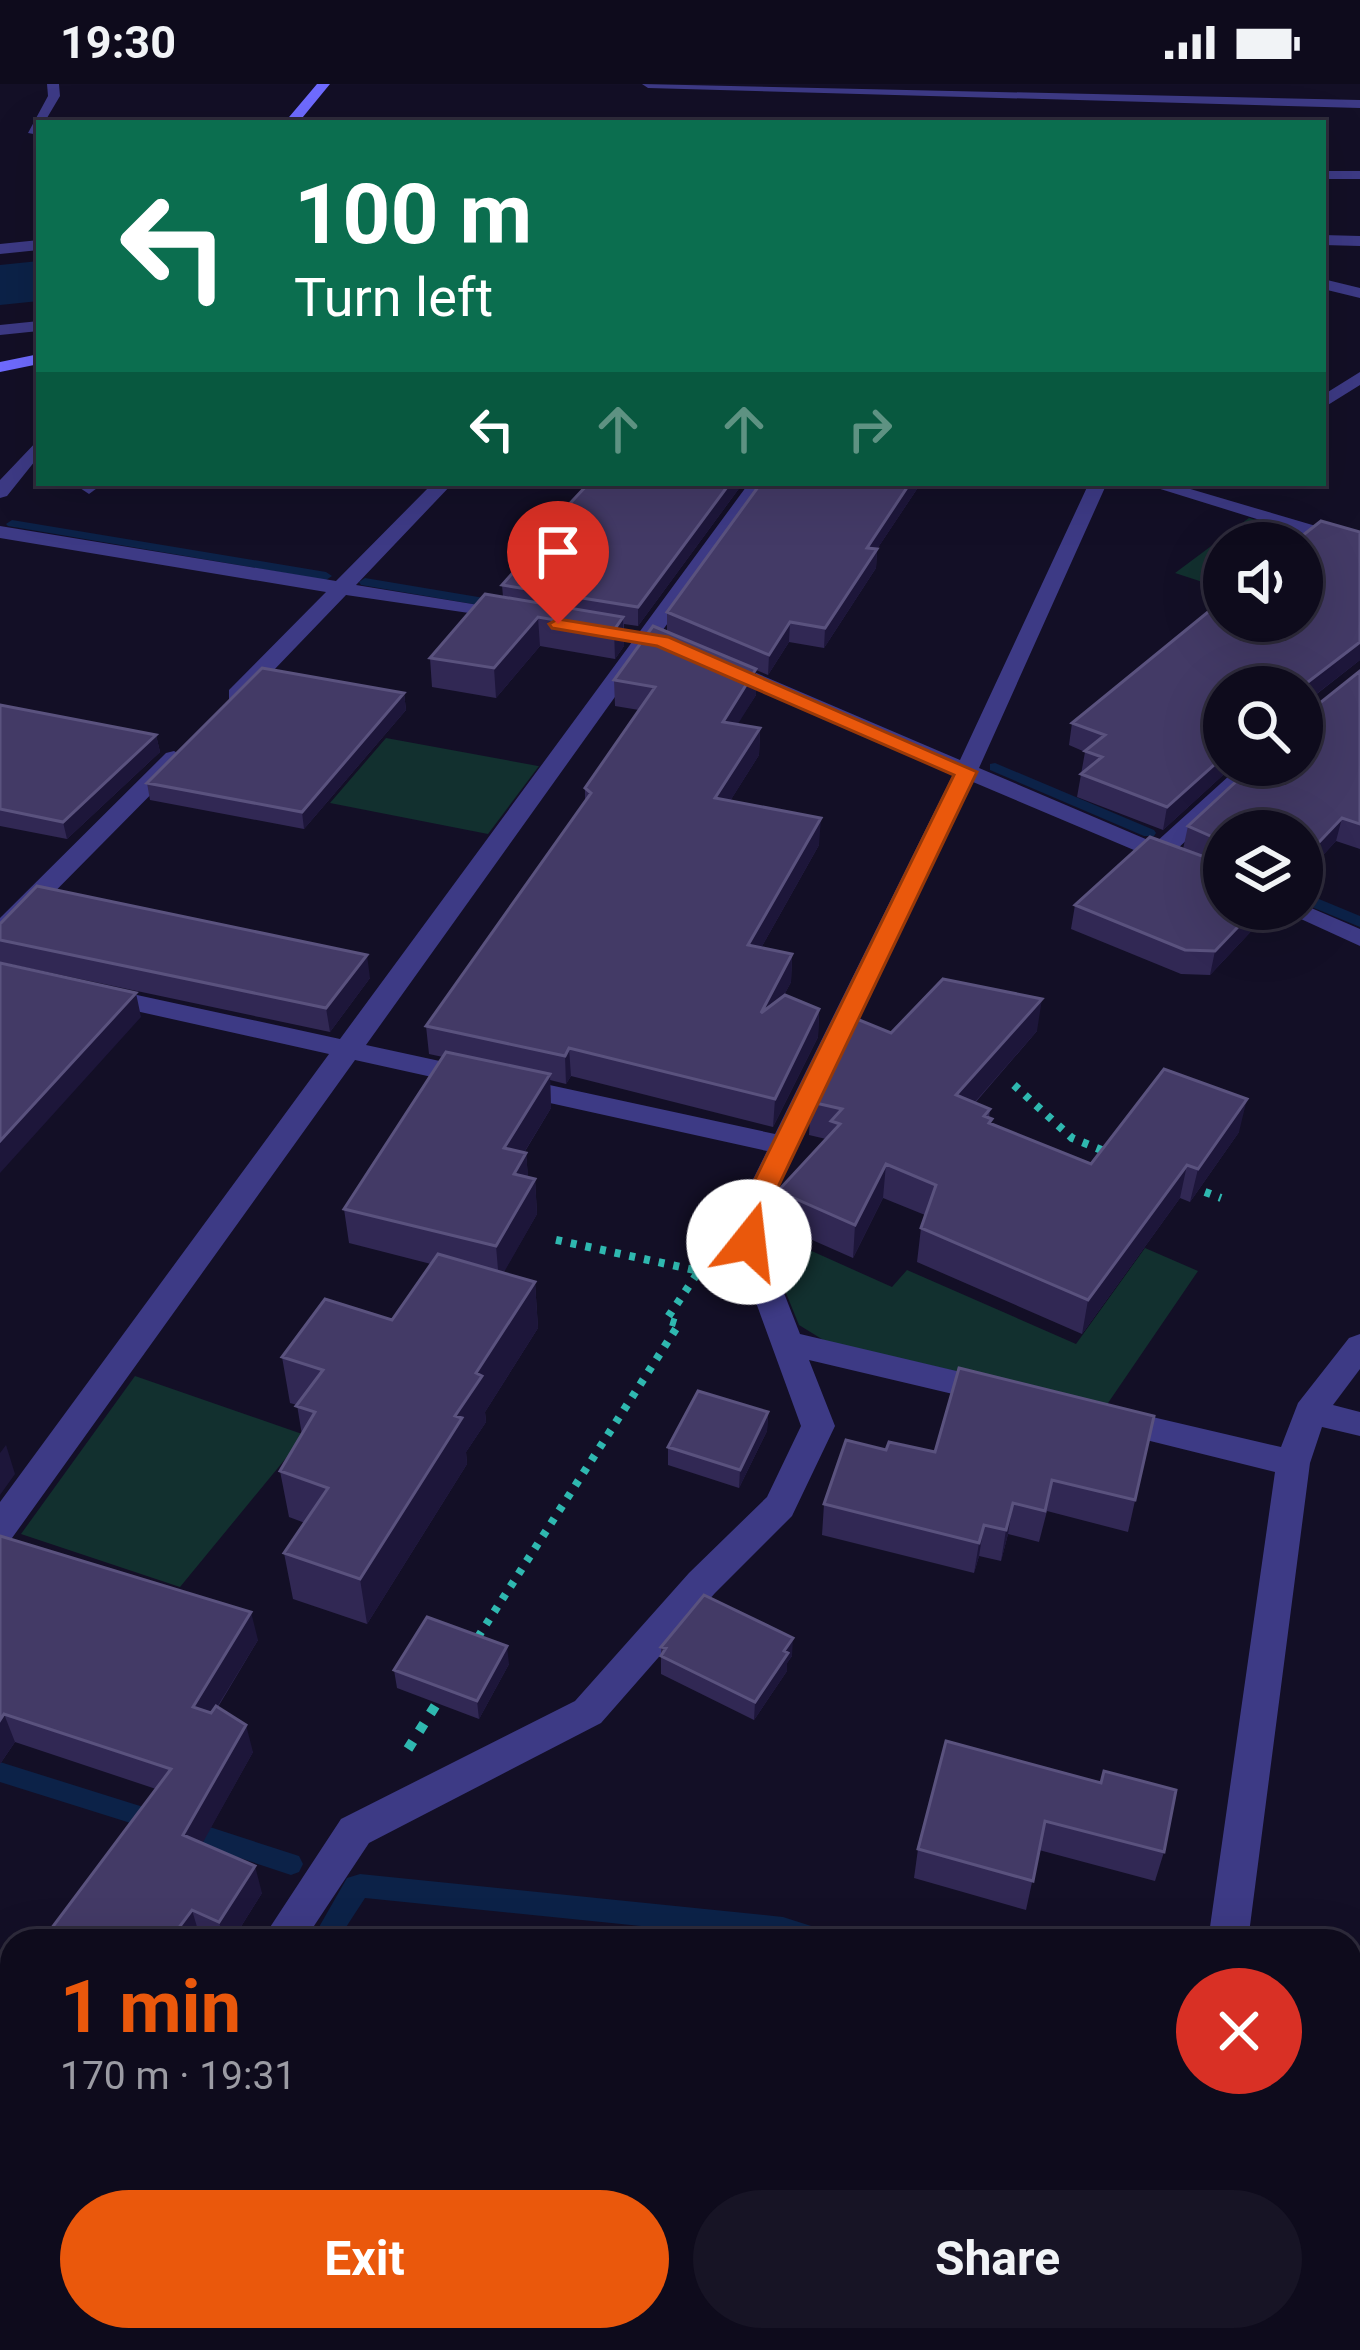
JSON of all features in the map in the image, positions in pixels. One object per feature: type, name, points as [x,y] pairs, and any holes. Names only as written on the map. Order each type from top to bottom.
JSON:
[{"type":"main road","points":[[294,120],[324,84]]},
{"type":"main road","points":[[0,367],[36,360]]},
{"type":"street","points":[[39,120],[54,96],[53,84]]},
{"type":"street","points":[[648,84],[1360,104]]},
{"type":"street","points":[[1326,175],[1360,175]]},
{"type":"street","points":[[1326,240],[1360,241]]},
{"type":"street","points":[[0,249],[36,245]]},
{"type":"street","points":[[1326,285],[1360,293]]},
{"type":"street","points":[[0,330],[36,326]]},
{"type":"street","points":[[1326,402],[1360,377]]},
{"type":"street","points":[[0,492],[36,448]]},
{"type":"street","points":[[0,932],[441,486]]},
{"type":"street","points":[[0,1528],[757,486]]},
{"type":"street","points":[[289,1929],[355,1831],[588,1712],[702,1583],[780,1507],[818,1426],[749,1242],[751,1214],[966,772],[1097,486]]},
{"type":"street","points":[[1160,486],[1360,545]]},
{"type":"street","points":[[1192,496],[1206,486]]},
{"type":"street","points":[[0,532],[528,620]]},
{"type":"street","points":[[705,660],[1203,871]]},
{"type":"street","points":[[1158,853],[1233,786]]},
{"type":"street","points":[[1323,922],[1360,938]]},
{"type":"street","points":[[69,988],[785,1146]]},
{"type":"street","points":[[787,1343],[1017,1397]]},
{"type":"street","points":[[1230,1929],[1293,1463],[1310,1412],[1360,1346]]},
{"type":"street","points":[[1310,1412],[1360,1424]]},
{"type":"street","points":[[1086,1414],[1293,1463]]},
{"type":"path","points":[[1014,1084],[1072,1138],[1113,1155],[1099,1172]]},
{"type":"path","points":[[1205,1192],[1221,1198]]},
{"type":"path","points":[[470,1650],[679,1324],[666,1320],[699,1271],[552,1239]]},
{"type":"green space","points":[[1203,552],[1203,582],[1175,573]]},
{"type":"green space","points":[[386,738],[539,766],[488,834],[330,803]]},
{"type":"green space","points":[[767,1231],[892,1287],[907,1270],[1076,1344],[1145,1248],[1198,1271],[1106,1406],[825,1341],[799,1325],[767,1246]]},
{"type":"green space","points":[[135,1376],[305,1435],[180,1587],[21,1534]]},
{"type":"water","points":[[36,261],[36,301],[0,305],[0,265]]},
{"type":"building","points":[[586,486],[728,486],[638,607],[502,585],[524,560],[518,559]]},
{"type":"building","points":[[759,486],[908,486],[867,548],[877,549],[825,628],[790,622],[769,655],[667,612]]},
{"type":"building","points":[[1320,522],[1360,532],[1360,642],[1323,670],[1323,666],[1203,666],[1203,775],[1167,807],[1081,774],[1102,757],[1085,751],[1105,735],[1072,723],[1203,616],[1203,642],[1323,642]]},
{"type":"building","points":[[485,594],[623,617],[614,630],[538,617],[494,668],[430,658]]},
{"type":"building","points":[[653,626],[756,669],[723,722],[760,728],[715,798],[821,818],[748,945],[792,954],[761,1013],[785,995],[819,1009],[775,1099],[569,1048],[565,1056],[426,1026],[591,793],[585,788],[655,687],[614,680]]},
{"type":"building","points":[[262,668],[404,693],[302,812],[147,783]]},
{"type":"building","points":[[1360,671],[1360,824],[1342,818],[1323,838],[1323,810],[1205,810],[1231,786],[1323,786],[1323,701]]},
{"type":"building","points":[[0,705],[156,735],[63,822],[0,809]]},
{"type":"building","points":[[1203,812],[1203,833],[1188,826]]},
{"type":"building","points":[[1150,837],[1203,856],[1203,930],[1235,930],[1215,951],[1185,950],[1075,905]]},
{"type":"building","points":[[37,886],[367,955],[326,1008],[0,940],[0,924]]},
{"type":"building","points":[[0,963],[136,993],[0,1141]]},
{"type":"building","points":[[943,979],[1042,999],[956,1095],[990,1109],[984,1116],[992,1119],[989,1123],[1091,1164],[1164,1069],[1247,1099],[1198,1169],[1187,1165],[1088,1300],[921,1228],[936,1185],[886,1164],[855,1225],[778,1191],[840,1124],[831,1121],[842,1109],[811,1102],[852,1017],[891,1033]]},
{"type":"building","points":[[446,1052],[550,1074],[504,1148],[526,1153],[514,1174],[535,1179],[496,1246],[344,1209]]},
{"type":"building","points":[[438,1254],[535,1282],[476,1373],[482,1376],[455,1416],[462,1418],[360,1579],[284,1553],[328,1488],[280,1471],[315,1412],[296,1406],[323,1370],[282,1357],[325,1299],[392,1320]]},
{"type":"building","points":[[959,1368],[1154,1416],[1135,1500],[1052,1480],[1045,1511],[1013,1503],[1006,1530],[984,1525],[979,1543],[824,1504],[846,1440],[886,1450],[889,1442],[935,1452]]},
{"type":"building","points":[[698,1391],[768,1412],[740,1470],[668,1447]]},
{"type":"building","points":[[0,1536],[251,1612],[193,1707],[211,1713],[216,1706],[246,1725],[183,1835],[255,1866],[219,1922],[192,1910],[178,1929],[51,1929],[171,1769],[4,1714],[0,1720]]},
{"type":"building","points":[[704,1595],[793,1638],[755,1702],[661,1656],[666,1648],[661,1647]]},
{"type":"building","points":[[427,1617],[507,1646],[477,1701],[394,1670]]},
{"type":"building","points":[[946,1741],[1101,1783],[1104,1771],[1176,1790],[1164,1852],[1045,1821],[1033,1881],[918,1849]]},
{"type":"waterway","points":[[12,524],[326,576]]},
{"type":"waterway","points":[[365,582],[502,605]]},
{"type":"waterway","points":[[995,767],[1149,833]]},
{"type":"waterway","points":[[1323,906],[1360,922]]},
{"type":"waterway","points":[[0,1772],[156,1821]]},
{"type":"waterway","points":[[182,1829],[291,1864]]},
{"type":"waterway","points":[[331,1929],[359,1886]]},
{"type":"waterway","points":[[359,1886],[786,1929]]},
{"type":"route","points":[[558,624],[661,641],[966,772],[751,1214],[749,1242]]}]
